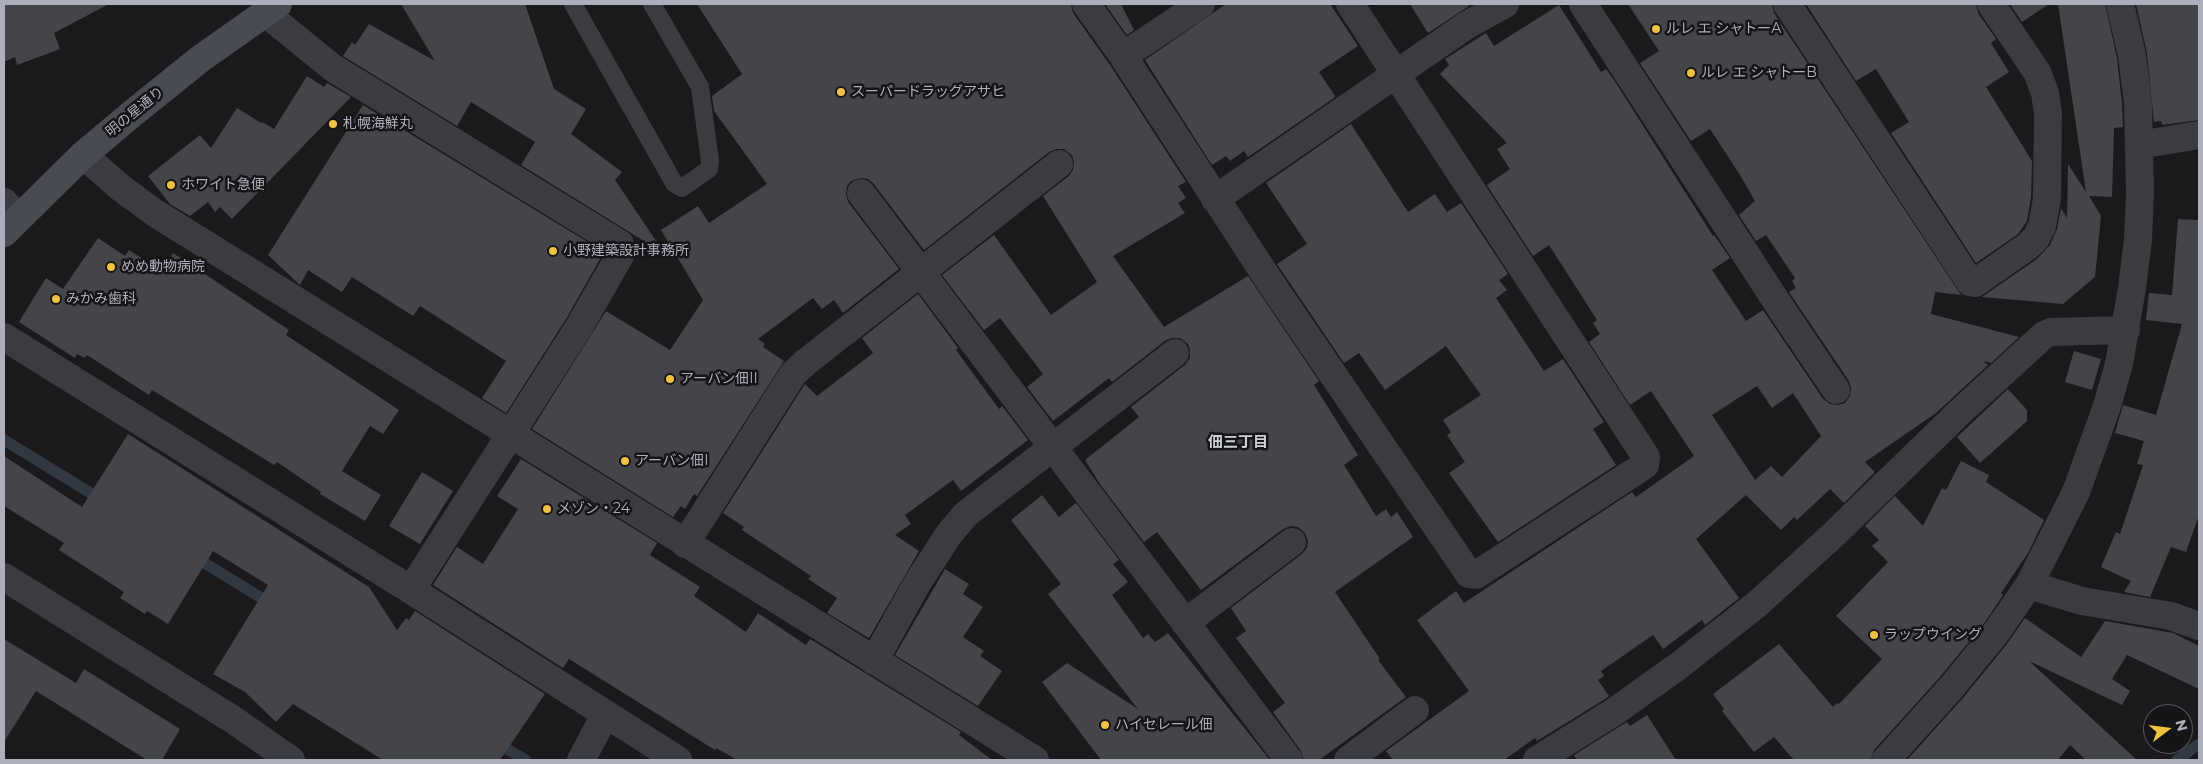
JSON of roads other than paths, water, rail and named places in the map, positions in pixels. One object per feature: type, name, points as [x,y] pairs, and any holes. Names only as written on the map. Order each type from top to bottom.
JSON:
[{"type":"street","points":[[1086,4],[1123,56],[1272,285],[1469,574],[1476,575],[1645,465],[1646,457],[1350,4]]},
{"type":"street","points":[[1123,56],[1201,4]]},
{"type":"street","points":[[1215,199],[1467,25],[1505,4]]},
{"type":"street","points":[[1583,4],[1836,390]]},
{"type":"street","points":[[1787,4],[1970,282],[1976,283],[2028,246],[2036,238],[2042,226],[2047,199],[2048,113],[2045,93],[2037,72],[1991,4]]},
{"type":"street","points":[[1886,760],[1951,688],[1995,634],[2030,585],[2076,492],[2107,406],[2126,330],[2138,239],[2138,103],[2132,55],[2120,4]]},
{"type":"street","points":[[271,8],[333,68],[620,244],[622,252],[579,328],[411,590]]},
{"type":"street","name":"明の星通り","points":[[9,218],[200,59],[271,8]]},
{"type":"street","points":[[2139,145],[2199,135]]},
{"type":"street","points":[[83,155],[155,213],[510,436],[1035,760]]},
{"type":"street","points":[[685,544],[793,374],[1059,164]]},
{"type":"street","points":[[861,193],[1289,760]]},
{"type":"street","points":[[1537,760],[1614,712],[1677,667],[1756,605],[1831,537],[1962,410],[2044,336],[2051,332],[2126,330]]},
{"type":"street","points":[[4,338],[411,590],[678,760]]},
{"type":"street","points":[[874,661],[904,606],[949,534],[966,514],[1175,353]]},
{"type":"street","points":[[1185,623],[1292,542]]},
{"type":"street","points":[[4,577],[224,714],[291,760]]},
{"type":"street","points":[[2030,585],[2082,601],[2172,616],[2199,626]]},
{"type":"street","points":[[1348,760],[1415,710]]},
{"type":"street","points":[[580,760],[605,715]]},
{"type":"lane","points":[[573,4],[674,183],[682,188],[709,169],[710,161],[700,87],[652,4]]},
{"type":"waterway","points":[[4,440],[102,500]]},
{"type":"waterway","points":[[193,556],[273,605]]},
{"type":"waterway","points":[[495,742],[526,760]]},
{"type":"waterway","points":[[2177,760],[2199,744]]},
{"type":"place","name":"ルレ エ シャトーA","points":[[1656,29]]},
{"type":"place","name":"ルレ エ シャトーB","points":[[1691,73]]},
{"type":"place","name":"スーパードラッグアサヒ","points":[[841,92]]},
{"type":"place","name":"札幌海鮮丸","points":[[333,124]]},
{"type":"place","name":"ホワイト急便","points":[[171,185]]},
{"type":"place","name":"小野建築設計事務所","points":[[553,251]]},
{"type":"place","name":"めめ動物病院","points":[[111,267]]},
{"type":"place","name":"みかみ歯科","points":[[56,299]]},
{"type":"place","name":"アーバン佃II","points":[[670,379]]},
{"type":"place","name":"アーバン佃I","points":[[625,461]]},
{"type":"place","name":"メゾン・24","points":[[547,509]]},
{"type":"place","name":"ラップウイング","points":[[1874,635]]},
{"type":"place","name":"ハイセレール佃","points":[[1105,725]]},
{"type":"district","name":"佃三丁目","points":[[1238,443]]}]
